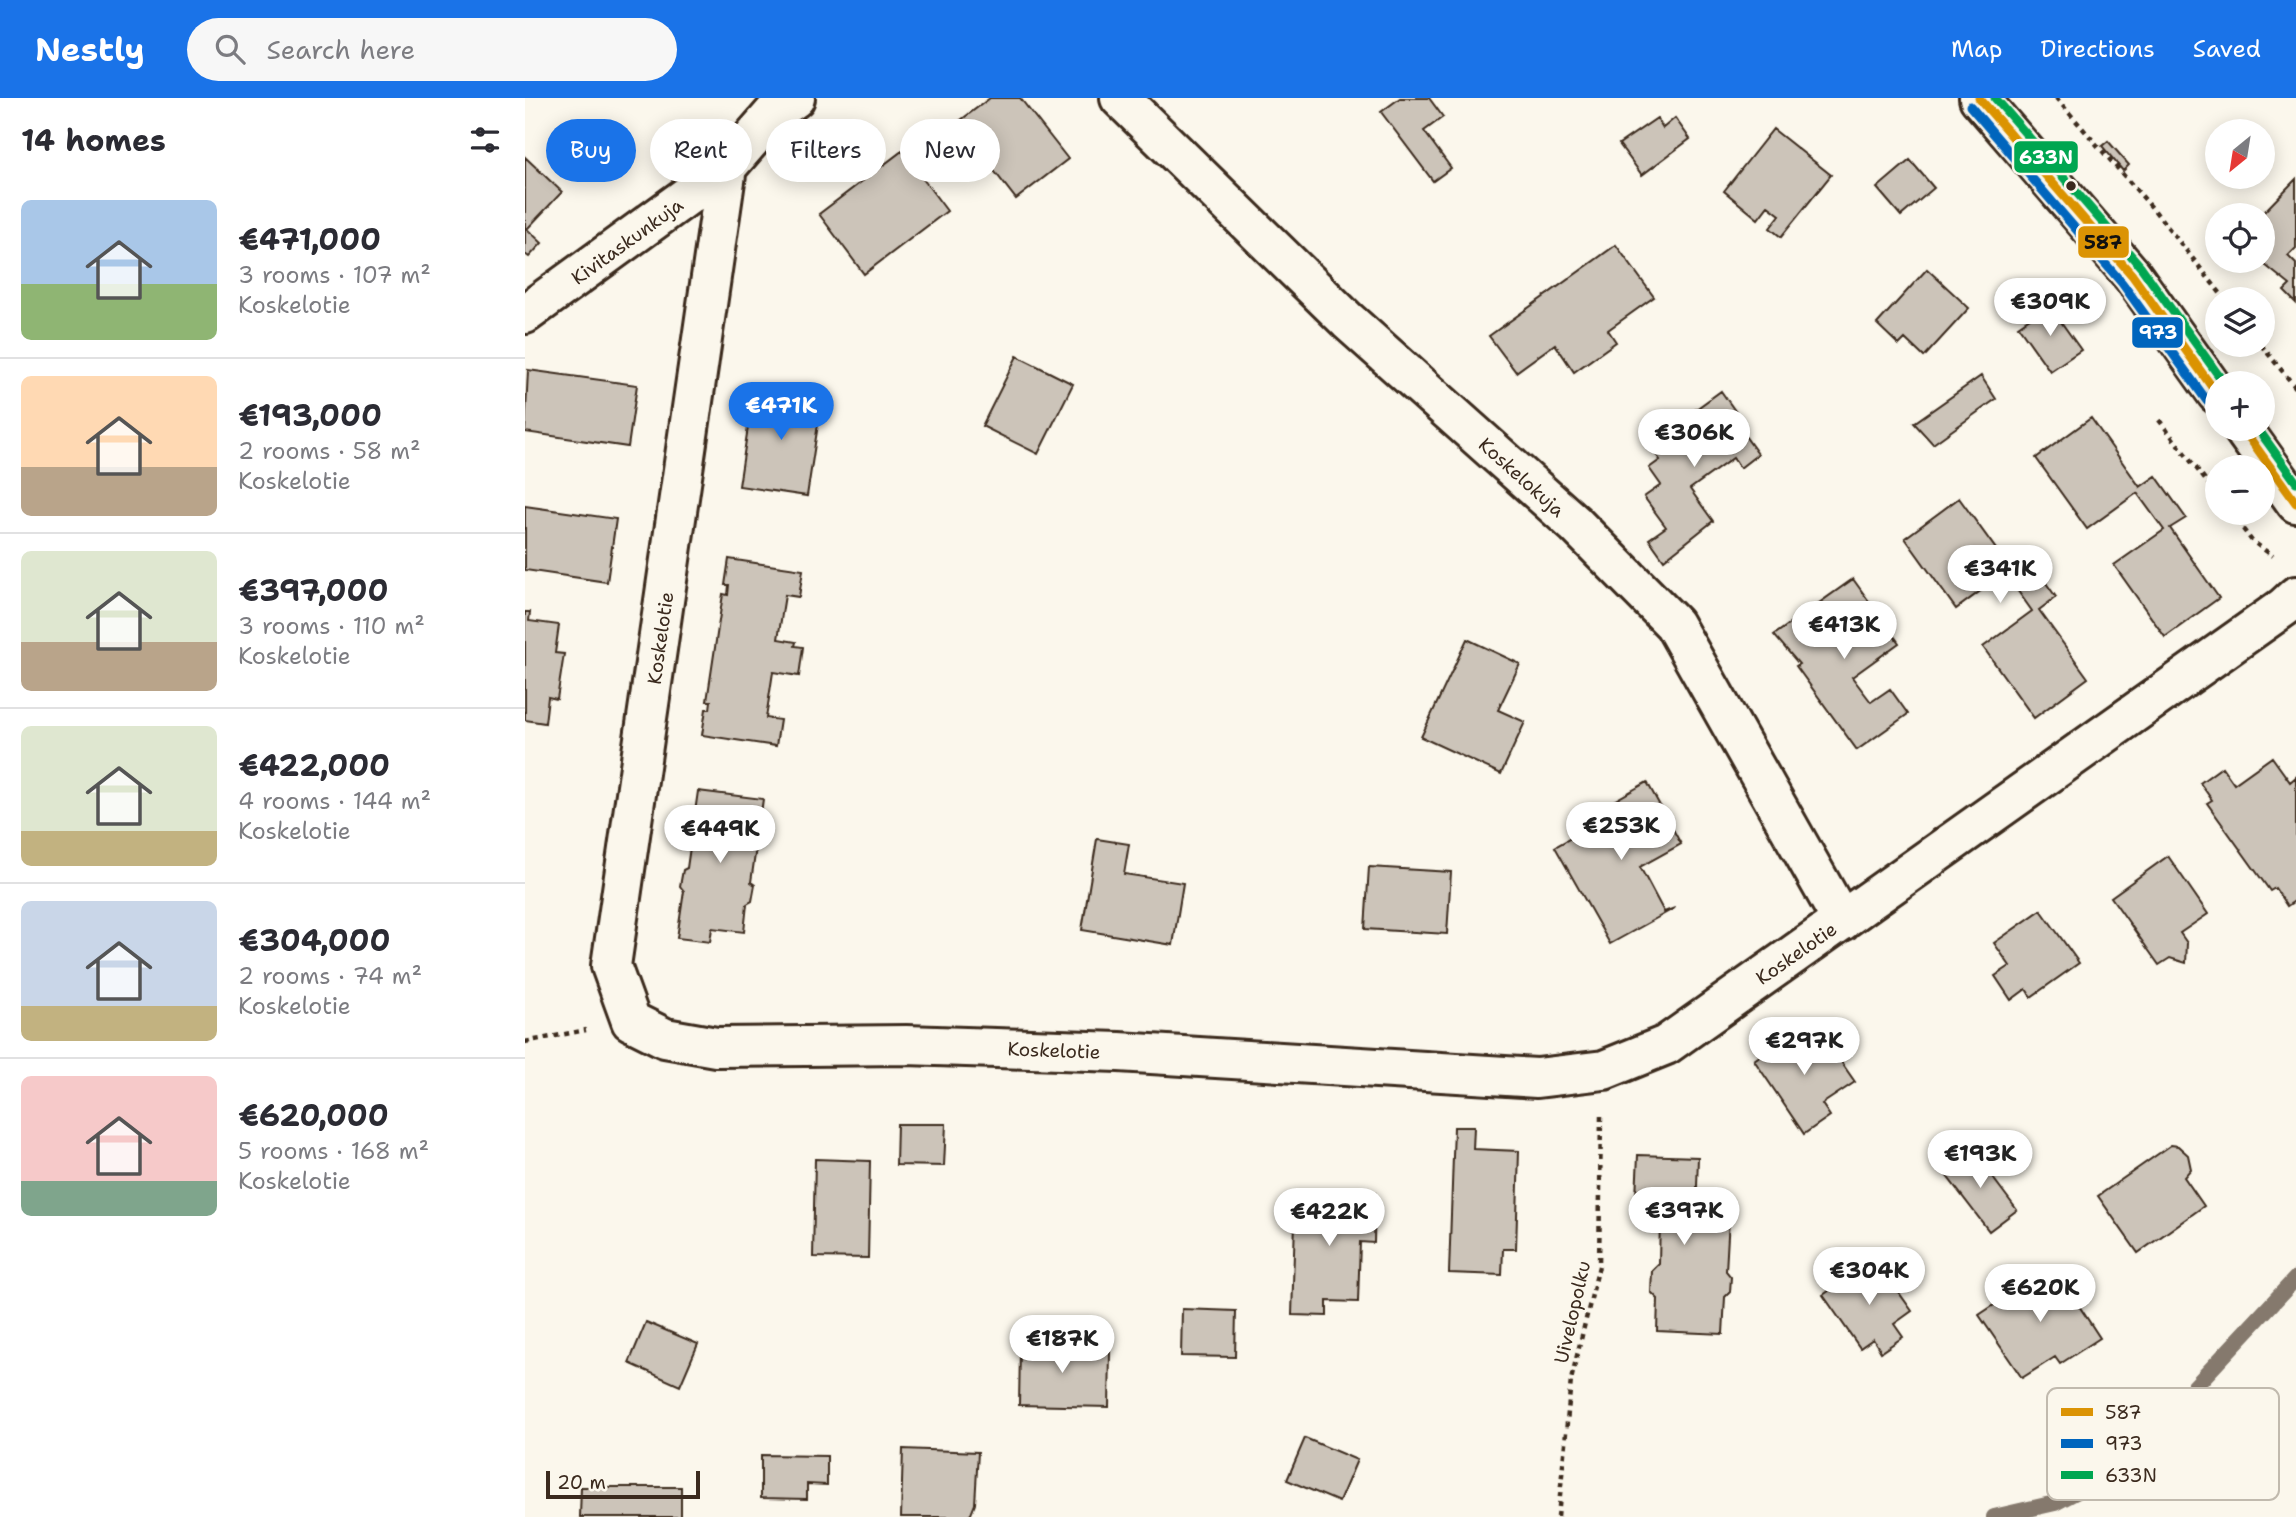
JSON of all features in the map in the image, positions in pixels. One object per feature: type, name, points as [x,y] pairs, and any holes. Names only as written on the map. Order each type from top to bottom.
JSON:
[{"type":"street","points":[[752,138],[774,113],[795,98]]},
{"type":"street","name":"Koskelokuja","points":[[1120,98],[1348,321],[1574,524],[1674,624],[1842,921]]},
{"type":"street","points":[[1979,98],[2132,275],[2205,377]]},
{"type":"street","name":"Kivitaskunkuja","points":[[525,314],[706,182]]},
{"type":"street","name":"Koskelotie","points":[[725,182],[611,966],[631,1021],[665,1038],[716,1048],[906,1045],[1106,1051],[1537,1078],[1604,1070],[1666,1045],[2296,596]]},
{"type":"street","points":[[2252,441],[2296,503]]},
{"type":"path","points":[[2056,98],[2215,287]]},
{"type":"path","points":[[2271,357],[2296,388]]},
{"type":"path","points":[[2159,420],[2205,479]]},
{"type":"path","points":[[2240,525],[2252,541]]},
{"type":"path","points":[[525,1042],[631,1021]]},
{"type":"path","name":"Uivelopolku","points":[[1558,1517],[1570,1380],[1599,1266],[1604,1070]]},
{"type":"building","points":[[990,98],[1020,98],[1068,159],[1016,199],[1000,178],[1000,119],[962,119]]},
{"type":"building","points":[[1400,98],[1429,98],[1443,117],[1424,131],[1451,168],[1433,181],[1381,112]]},
{"type":"building","points":[[1657,118],[1663,128],[1675,118],[1690,139],[1642,175],[1619,144]]},
{"type":"building","points":[[1773,129],[1831,175],[1781,237],[1770,228],[1780,215],[1768,206],[1758,219],[1724,191]]},
{"type":"building","points":[[2108,141],[2129,165],[2123,171],[2102,146]]},
{"type":"building","points":[[900,153],[900,182],[925,182],[947,211],[864,274],[819,214],[861,182],[886,182],[886,163]]},
{"type":"building","points":[[525,157],[546,177],[546,182],[551,182],[562,192],[527,229],[542,243],[529,257],[525,254]]},
{"type":"building","points":[[1910,160],[1934,188],[1901,216],[1877,188]]},
{"type":"building","points":[[2296,179],[2296,248],[2288,256],[2296,264],[2296,303],[2284,291],[2290,285],[2275,273],[2275,203],[2273,203]]},
{"type":"building","points":[[1616,245],[1654,297],[1608,330],[1616,342],[1574,372],[1555,344],[1516,372],[1489,336]]},
{"type":"building","points":[[1927,269],[1969,308],[1924,357],[1905,339],[1899,345],[1877,324]]},
{"type":"building","points":[[2049,305],[2081,350],[2050,371],[2018,326]]},
{"type":"building","points":[[1017,356],[1073,384],[1038,454],[982,426]]},
{"type":"building","points":[[528,370],[637,385],[628,447],[525,432]]},
{"type":"building","points":[[1981,376],[1996,399],[1933,444],[1914,423]]},
{"type":"building","points":[[754,388],[822,398],[807,496],[739,486]]},
{"type":"building","points":[[1721,391],[1745,425],[1740,429],[1758,454],[1740,468],[1733,458],[1690,489],[1713,521],[1664,560],[1649,539],[1666,527],[1644,497],[1661,485],[1649,468],[1660,460],[1652,449],[1680,428],[1677,423]]},
{"type":"building","points":[[2091,418],[2140,487],[2156,476],[2186,518],[2170,528],[2219,598],[2165,637],[2114,565],[2164,530],[2137,493],[2087,529],[2036,458]]},
{"type":"building","points":[[1959,498],[2009,567],[2026,555],[2056,597],[2039,610],[2088,678],[2034,718],[1983,647],[2032,611],[2005,573],[1956,609],[1905,538]]},
{"type":"building","points":[[525,506],[616,519],[607,582],[525,570]]},
{"type":"building","points":[[729,559],[803,570],[799,597],[785,595],[778,639],[796,642],[795,646],[803,647],[799,676],[773,672],[766,718],[780,720],[776,746],[702,735],[706,709],[710,709],[711,701],[707,701],[723,594],[728,595],[729,585],[725,585]]},
{"type":"building","points":[[1853,579],[1899,643],[1852,677],[1871,702],[1890,689],[1908,714],[1857,750],[1796,666],[1799,664],[1774,635]]},
{"type":"building","points":[[525,612],[530,612],[529,621],[559,625],[555,653],[564,654],[557,699],[548,697],[545,723],[525,720]]},
{"type":"building","points":[[1467,639],[1520,664],[1498,710],[1525,722],[1501,774],[1421,737]]},
{"type":"building","points":[[2272,757],[2290,782],[2296,777],[2296,900],[2287,906],[2275,888],[2270,891],[2207,803],[2212,800],[2200,783],[2222,767],[2234,784]]},
{"type":"building","points":[[1647,782],[1681,844],[1640,867],[1664,912],[1675,908],[1610,944],[1555,847],[1610,816],[1605,806]]},
{"type":"building","points":[[698,791],[763,799],[751,882],[755,885],[752,901],[747,904],[744,932],[712,928],[710,942],[677,938],[684,891],[680,886],[683,870],[687,868]]},
{"type":"building","points":[[1097,839],[1129,844],[1124,874],[1183,883],[1173,945],[1082,930]]},
{"type":"building","points":[[2168,856],[2208,914],[2180,933],[2187,943],[2186,963],[2170,958],[2159,965],[2111,897]]},
{"type":"building","points":[[1369,867],[1451,872],[1447,934],[1365,929]]},
{"type":"building","points":[[2041,910],[2079,963],[2031,997],[2026,989],[2011,1000],[1995,976],[2010,966],[1994,943]]},
{"type":"building","points":[[1803,1026],[1818,1049],[1828,1043],[1855,1082],[1822,1104],[1830,1116],[1804,1134],[1754,1060]]},
{"type":"building","points":[[897,1124],[946,1124],[944,1166],[896,1165]]},
{"type":"building","points":[[1454,1127],[1474,1127],[1473,1149],[1519,1151],[1516,1249],[1503,1249],[1502,1275],[1449,1273]]},
{"type":"building","points":[[2171,1145],[2178,1146],[2188,1155],[2191,1169],[2184,1177],[2204,1206],[2138,1253],[2098,1196]]},
{"type":"building","points":[[1972,1150],[2017,1210],[1989,1231],[1943,1171]]},
{"type":"building","points":[[1638,1155],[1698,1157],[1696,1217],[1729,1218],[1726,1271],[1731,1277],[1730,1292],[1725,1297],[1723,1334],[1657,1331],[1658,1299],[1651,1292],[1652,1271],[1659,1264],[1660,1218],[1635,1218]]},
{"type":"building","points":[[815,1159],[870,1161],[868,1258],[813,1257]]},
{"type":"building","points":[[1296,1191],[1375,1193],[1374,1243],[1360,1242],[1358,1302],[1327,1301],[1327,1316],[1292,1315]]},
{"type":"building","points":[[1875,1259],[1912,1311],[1894,1324],[1903,1337],[1881,1352],[1873,1339],[1860,1348],[1823,1295]]},
{"type":"building","points":[[2053,1266],[2100,1338],[2060,1364],[2055,1357],[2022,1378],[1979,1315]]},
{"type":"building","points":[[1182,1309],[1236,1311],[1235,1357],[1181,1356]]},
{"type":"building","points":[[646,1322],[698,1344],[680,1386],[629,1363]]},
{"type":"building","points":[[1024,1333],[1050,1334],[1050,1350],[1110,1352],[1109,1407],[1019,1405],[1020,1350],[1023,1350]]},
{"type":"building","points":[[1305,1438],[1357,1460],[1339,1502],[1287,1480]]},
{"type":"building","points":[[903,1449],[978,1452],[975,1504],[968,1517],[901,1517]]},
{"type":"building","points":[[761,1455],[827,1456],[827,1485],[807,1484],[807,1499],[761,1498]]},
{"type":"building","points":[[581,1487],[681,1487],[681,1517],[580,1517]]},
{"type":"waterway","points":[[2193,1388],[2296,1278]]},
{"type":"waterway","points":[[1994,1517],[2061,1500]]},
{"type":"transit line","name":"587","points":[[1979,98],[2132,275],[2205,377]]},
{"type":"transit line","name":"633N","points":[[1995,98],[2141,267],[2215,371]]},
{"type":"transit line","name":"973","points":[[1970,106],[2122,283],[2205,398]]},
{"type":"transit line","name":"587","points":[[2252,441],[2296,503]]},
{"type":"transit line","name":"633N","points":[[2267,441],[2296,482]]}]
